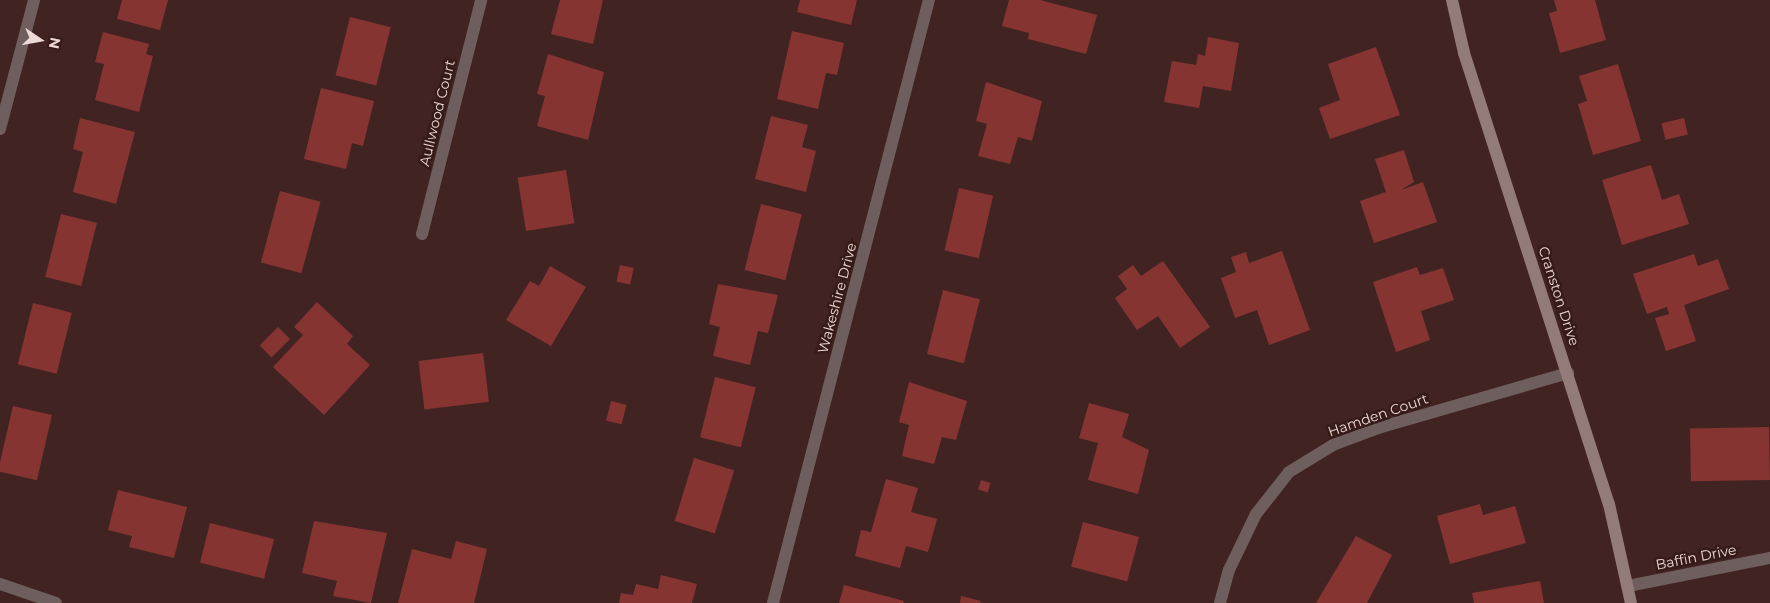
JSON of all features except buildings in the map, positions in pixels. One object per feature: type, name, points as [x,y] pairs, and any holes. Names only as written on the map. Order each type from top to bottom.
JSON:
[{"type":"street","points":[[0,129],[34,0]]},
{"type":"street","name":"Aullwood Court","points":[[422,234],[481,0]]},
{"type":"street","name":"Wakeshire Drive","points":[[773,603],[930,0]]},
{"type":"street","name":"Cranston Drive","points":[[1452,0],[1464,52],[1609,504],[1631,603]]},
{"type":"street","name":"Hamden Court","points":[[1220,603],[1229,570],[1256,514],[1289,472],[1333,444],[1378,428],[1568,373]]},
{"type":"street","name":"Baffin Drive","points":[[1628,586],[1770,558]]},
{"type":"street","points":[[0,584],[56,603]]}]
